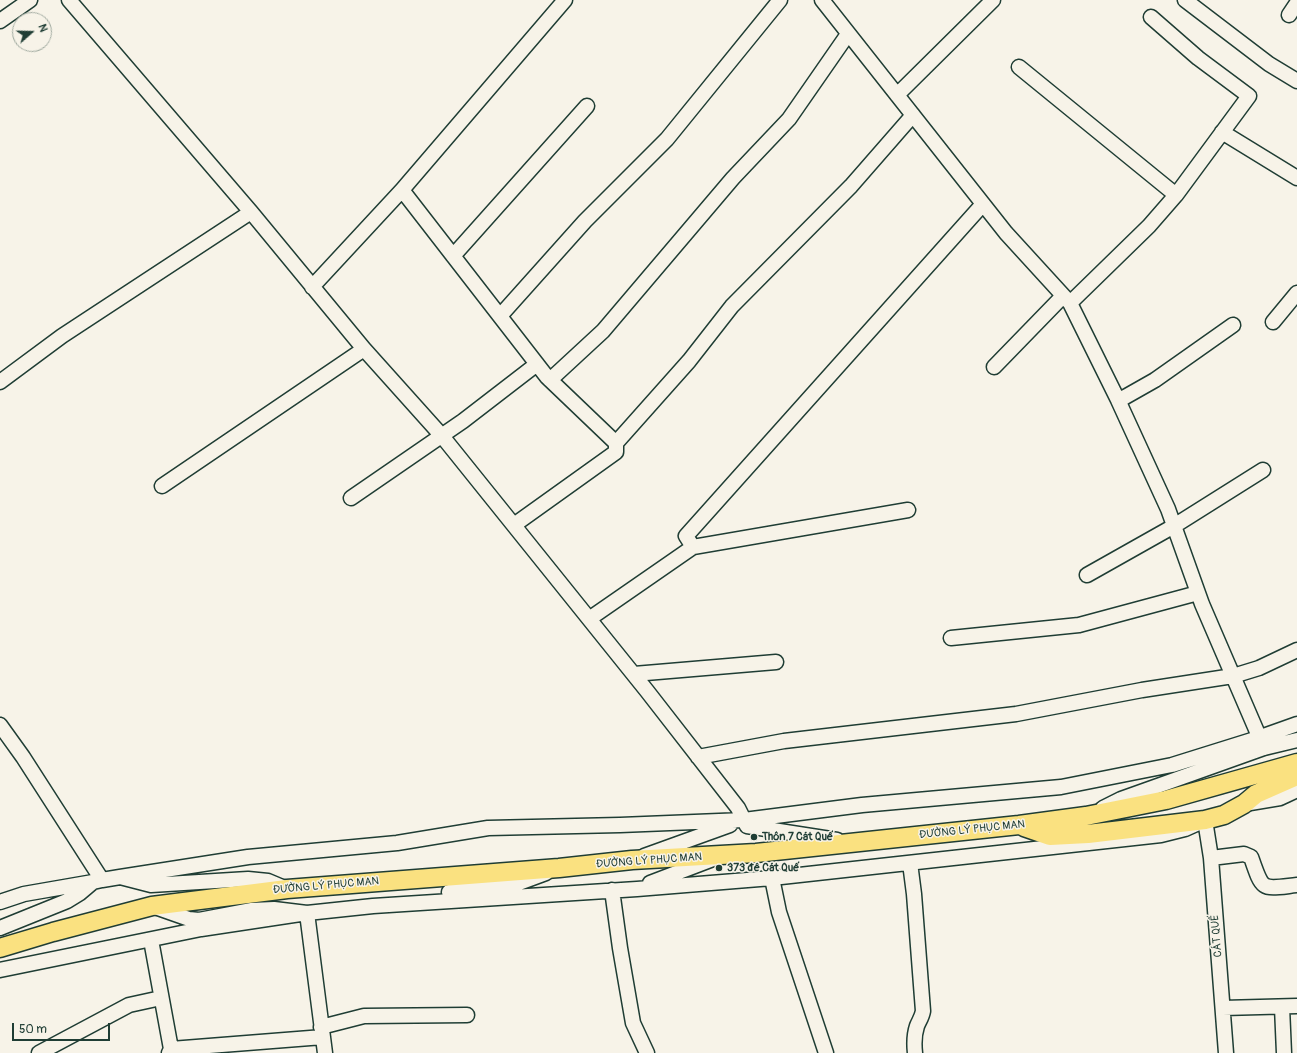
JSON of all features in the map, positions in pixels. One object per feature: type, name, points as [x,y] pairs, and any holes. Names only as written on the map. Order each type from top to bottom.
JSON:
[{"type":"main road","name":"ĐƯỜNG LÝ PHỤC MAN","points":[[0,948],[53,932],[152,906],[287,889],[559,868],[632,860],[721,856],[1019,825],[1086,816],[1166,800],[1297,763]]},
{"type":"main road","points":[[1019,825],[1050,836],[1088,834],[1205,820],[1224,815],[1244,804],[1256,794],[1297,776]]},
{"type":"street","points":[[0,21],[30,0]]},
{"type":"street","points":[[69,0],[250,212],[364,349],[442,436],[634,674],[738,808],[747,826],[854,842]]},
{"type":"street","points":[[312,287],[402,190],[565,0]]},
{"type":"street","points":[[500,316],[585,221],[667,139],[780,0]]},
{"type":"street","points":[[896,95],[993,0]]},
{"type":"street","points":[[1185,0],[1269,64],[1297,81]]},
{"type":"street","points":[[823,1],[1006,234],[1066,299],[1118,400],[1168,509],[1198,593],[1262,743]]},
{"type":"street","points":[[1289,15],[1297,3]]},
{"type":"street","points":[[994,367],[1066,299],[1149,226],[1176,195],[1248,96],[1198,58],[1151,16]]},
{"type":"street","points":[[550,380],[603,331],[733,178],[789,119],[848,34]]},
{"type":"street","points":[[1019,67],[1176,195]]},
{"type":"street","points":[[453,256],[587,106]]},
{"type":"street","points":[[514,525],[616,452],[616,443],[689,361],[732,306],[851,186],[913,115]]},
{"type":"street","points":[[1222,132],[1297,178]]},
{"type":"street","points":[[402,190],[550,380],[616,443]]},
{"type":"street","points":[[693,547],[686,536],[983,204]]},
{"type":"street","points":[[0,382],[62,336],[250,212]]},
{"type":"street","points":[[1274,322],[1297,294]]},
{"type":"street","points":[[1118,400],[1155,380],[1233,325]]},
{"type":"street","points":[[162,486],[364,349]]},
{"type":"street","points":[[351,498],[463,421],[537,364]]},
{"type":"street","points":[[1087,576],[1174,526],[1263,470]]},
{"type":"street","points":[[589,619],[693,547],[908,510]]},
{"type":"street","points":[[951,638],[1079,624],[1198,593]]},
{"type":"street","points":[[698,757],[784,741],[1016,714],[1142,690],[1233,676],[1259,668],[1297,650]]},
{"type":"street","points":[[634,674],[776,662]]},
{"type":"street","points":[[1086,816],[1121,799],[1262,743],[1297,724]]},
{"type":"street","points":[[0,725],[23,757],[98,881]]},
{"type":"street","points":[[0,902],[24,894],[248,857],[397,844],[488,828],[744,820],[862,806],[1061,787],[1172,765],[1262,743],[1297,740]]},
{"type":"street","points":[[1244,804],[1280,798],[1297,790]]},
{"type":"street","points":[[632,860],[744,820]]},
{"type":"street","points":[[0,970],[201,929],[307,913],[404,904],[637,889],[772,878],[1161,835],[1185,829],[1205,820]]},
{"type":"street","name":"CÁT QUẾ","points":[[1205,820],[1211,858],[1226,1053]]},
{"type":"street","points":[[1211,858],[1244,854],[1251,857],[1262,885],[1272,887],[1297,884]]},
{"type":"street","points":[[637,889],[721,856]]},
{"type":"street","points":[[910,863],[914,894],[923,1011],[915,1033],[914,1053]]},
{"type":"street","points":[[324,911],[391,897],[465,890],[519,882],[559,868]]},
{"type":"street","points":[[120,877],[151,885],[248,879],[268,881],[287,889]]},
{"type":"street","points":[[772,878],[779,912],[826,1053]]},
{"type":"street","points":[[0,928],[67,901],[98,881]]},
{"type":"street","points":[[612,890],[633,1023],[647,1053]]},
{"type":"street","points":[[152,906],[188,919],[199,920],[252,910],[274,909],[307,913]]},
{"type":"street","points":[[307,913],[325,1053]]},
{"type":"street","points":[[151,940],[170,1051],[322,1032],[364,1016],[467,1015]]},
{"type":"street","points":[[38,1053],[129,1005],[161,998]]},
{"type":"street","points":[[1223,1008],[1297,1006]]},
{"type":"street","points":[[1282,1007],[1284,1053]]},
{"type":"place","name":"Thôn 7 Cát Quế","points":[[754,837]]},
{"type":"place","name":"373 đê Cát Quế","points":[[719,868]]}]
